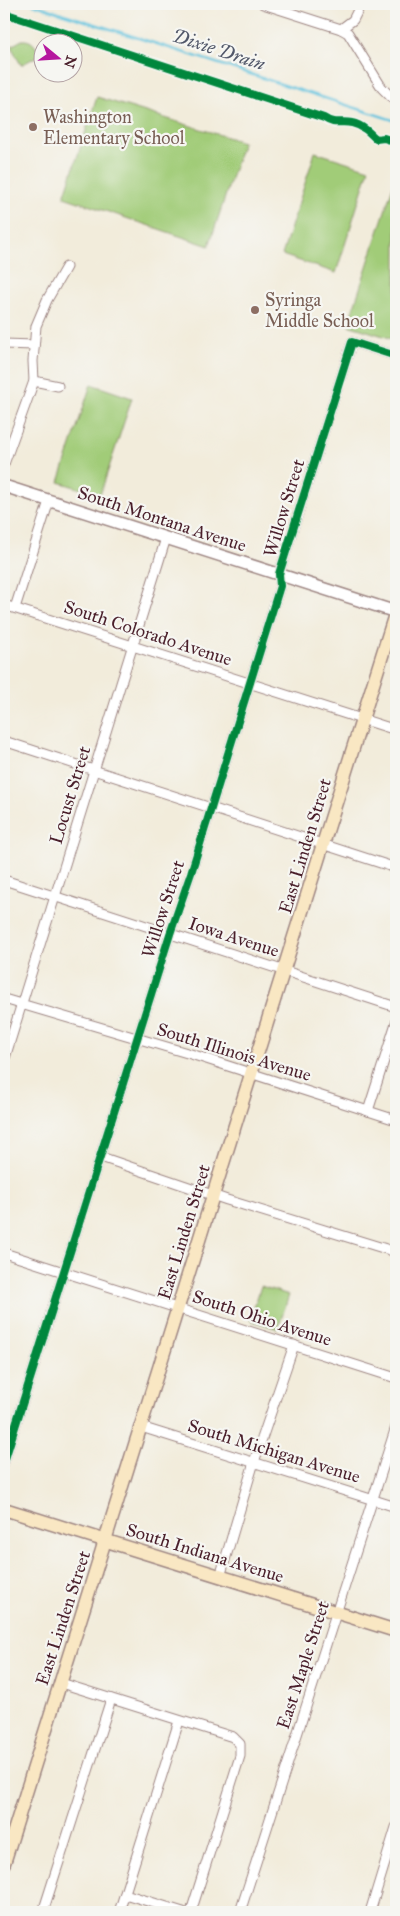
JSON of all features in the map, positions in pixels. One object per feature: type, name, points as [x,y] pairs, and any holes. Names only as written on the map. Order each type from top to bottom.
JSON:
[{"type":"main road","name":"East Linden Street","points":[[4,1863],[396,612]]},
{"type":"main road","name":"South Indiana Avenue","points":[[4,1509],[396,1631]]},
{"type":"street","points":[[263,4],[341,29],[348,33],[382,88],[396,102]]},
{"type":"street","points":[[341,29],[353,20],[361,4]]},
{"type":"street","points":[[4,464],[34,381],[36,326],[47,300],[66,266]]},
{"type":"street","name":"Willow Street","points":[[4,1462],[250,683],[280,586],[279,574],[352,342],[396,356]]},
{"type":"street","points":[[4,344],[34,345]]},
{"type":"street","points":[[34,381],[58,386]]},
{"type":"street","name":"South Montana Avenue","points":[[4,486],[396,612]]},
{"type":"street","points":[[16,608],[49,501]]},
{"type":"street","name":"Locust Street","points":[[4,1061],[166,538]]},
{"type":"street","name":"South Colorado Avenue","points":[[4,604],[396,730]]},
{"type":"street","points":[[4,741],[396,868]]},
{"type":"street","name":"Iowa Avenue","points":[[4,880],[396,1007]]},
{"type":"street","name":"South Illinois Avenue","points":[[4,999],[396,1120]]},
{"type":"street","points":[[368,1111],[396,1022]]},
{"type":"street","points":[[101,1156],[213,1196],[396,1252]]},
{"type":"street","name":"South Ohio Avenue","points":[[4,1253],[396,1378]]},
{"type":"street","points":[[220,1577],[254,1462],[294,1345]]},
{"type":"street","name":"South Michigan Avenue","points":[[141,1426],[396,1507]]},
{"type":"street","name":"East Maple Street","points":[[240,1912],[396,1427]]},
{"type":"street","points":[[60,1683],[233,1737],[238,1741],[241,1747],[191,1912]]},
{"type":"street","points":[[43,1912],[111,1699]]},
{"type":"street","points":[[119,1912],[179,1720]]},
{"type":"street","points":[[370,1912],[396,1827]]},
{"type":"street","points":[[125,1894],[184,1912]]},
{"type":"green space","points":[[22,40],[31,42],[32,59],[21,65],[11,46]]},
{"type":"green space","points":[[97,97],[243,142],[209,246],[64,197]]},
{"type":"green space","points":[[315,152],[369,169],[336,273],[282,255]]},
{"type":"green space","points":[[396,177],[396,340],[348,325]]},
{"type":"green space","points":[[91,384],[132,398],[100,495],[59,482]]},
{"type":"green space","points":[[261,1286],[289,1295],[278,1329],[250,1320]]},
{"type":"waterway","name":"Dixie Drain","points":[[33,4],[396,121]]},
{"type":"cycle path","points":[[4,13],[332,122],[356,124],[376,139],[384,138],[396,142]]},
{"type":"cycle path","points":[[4,1462],[170,934],[191,873],[280,586],[279,574],[352,342],[396,356]]},
{"type":"place","name":"Washington Elementary School","points":[[33,127]]},
{"type":"place","name":"Syringa Middle School","points":[[255,310]]}]
